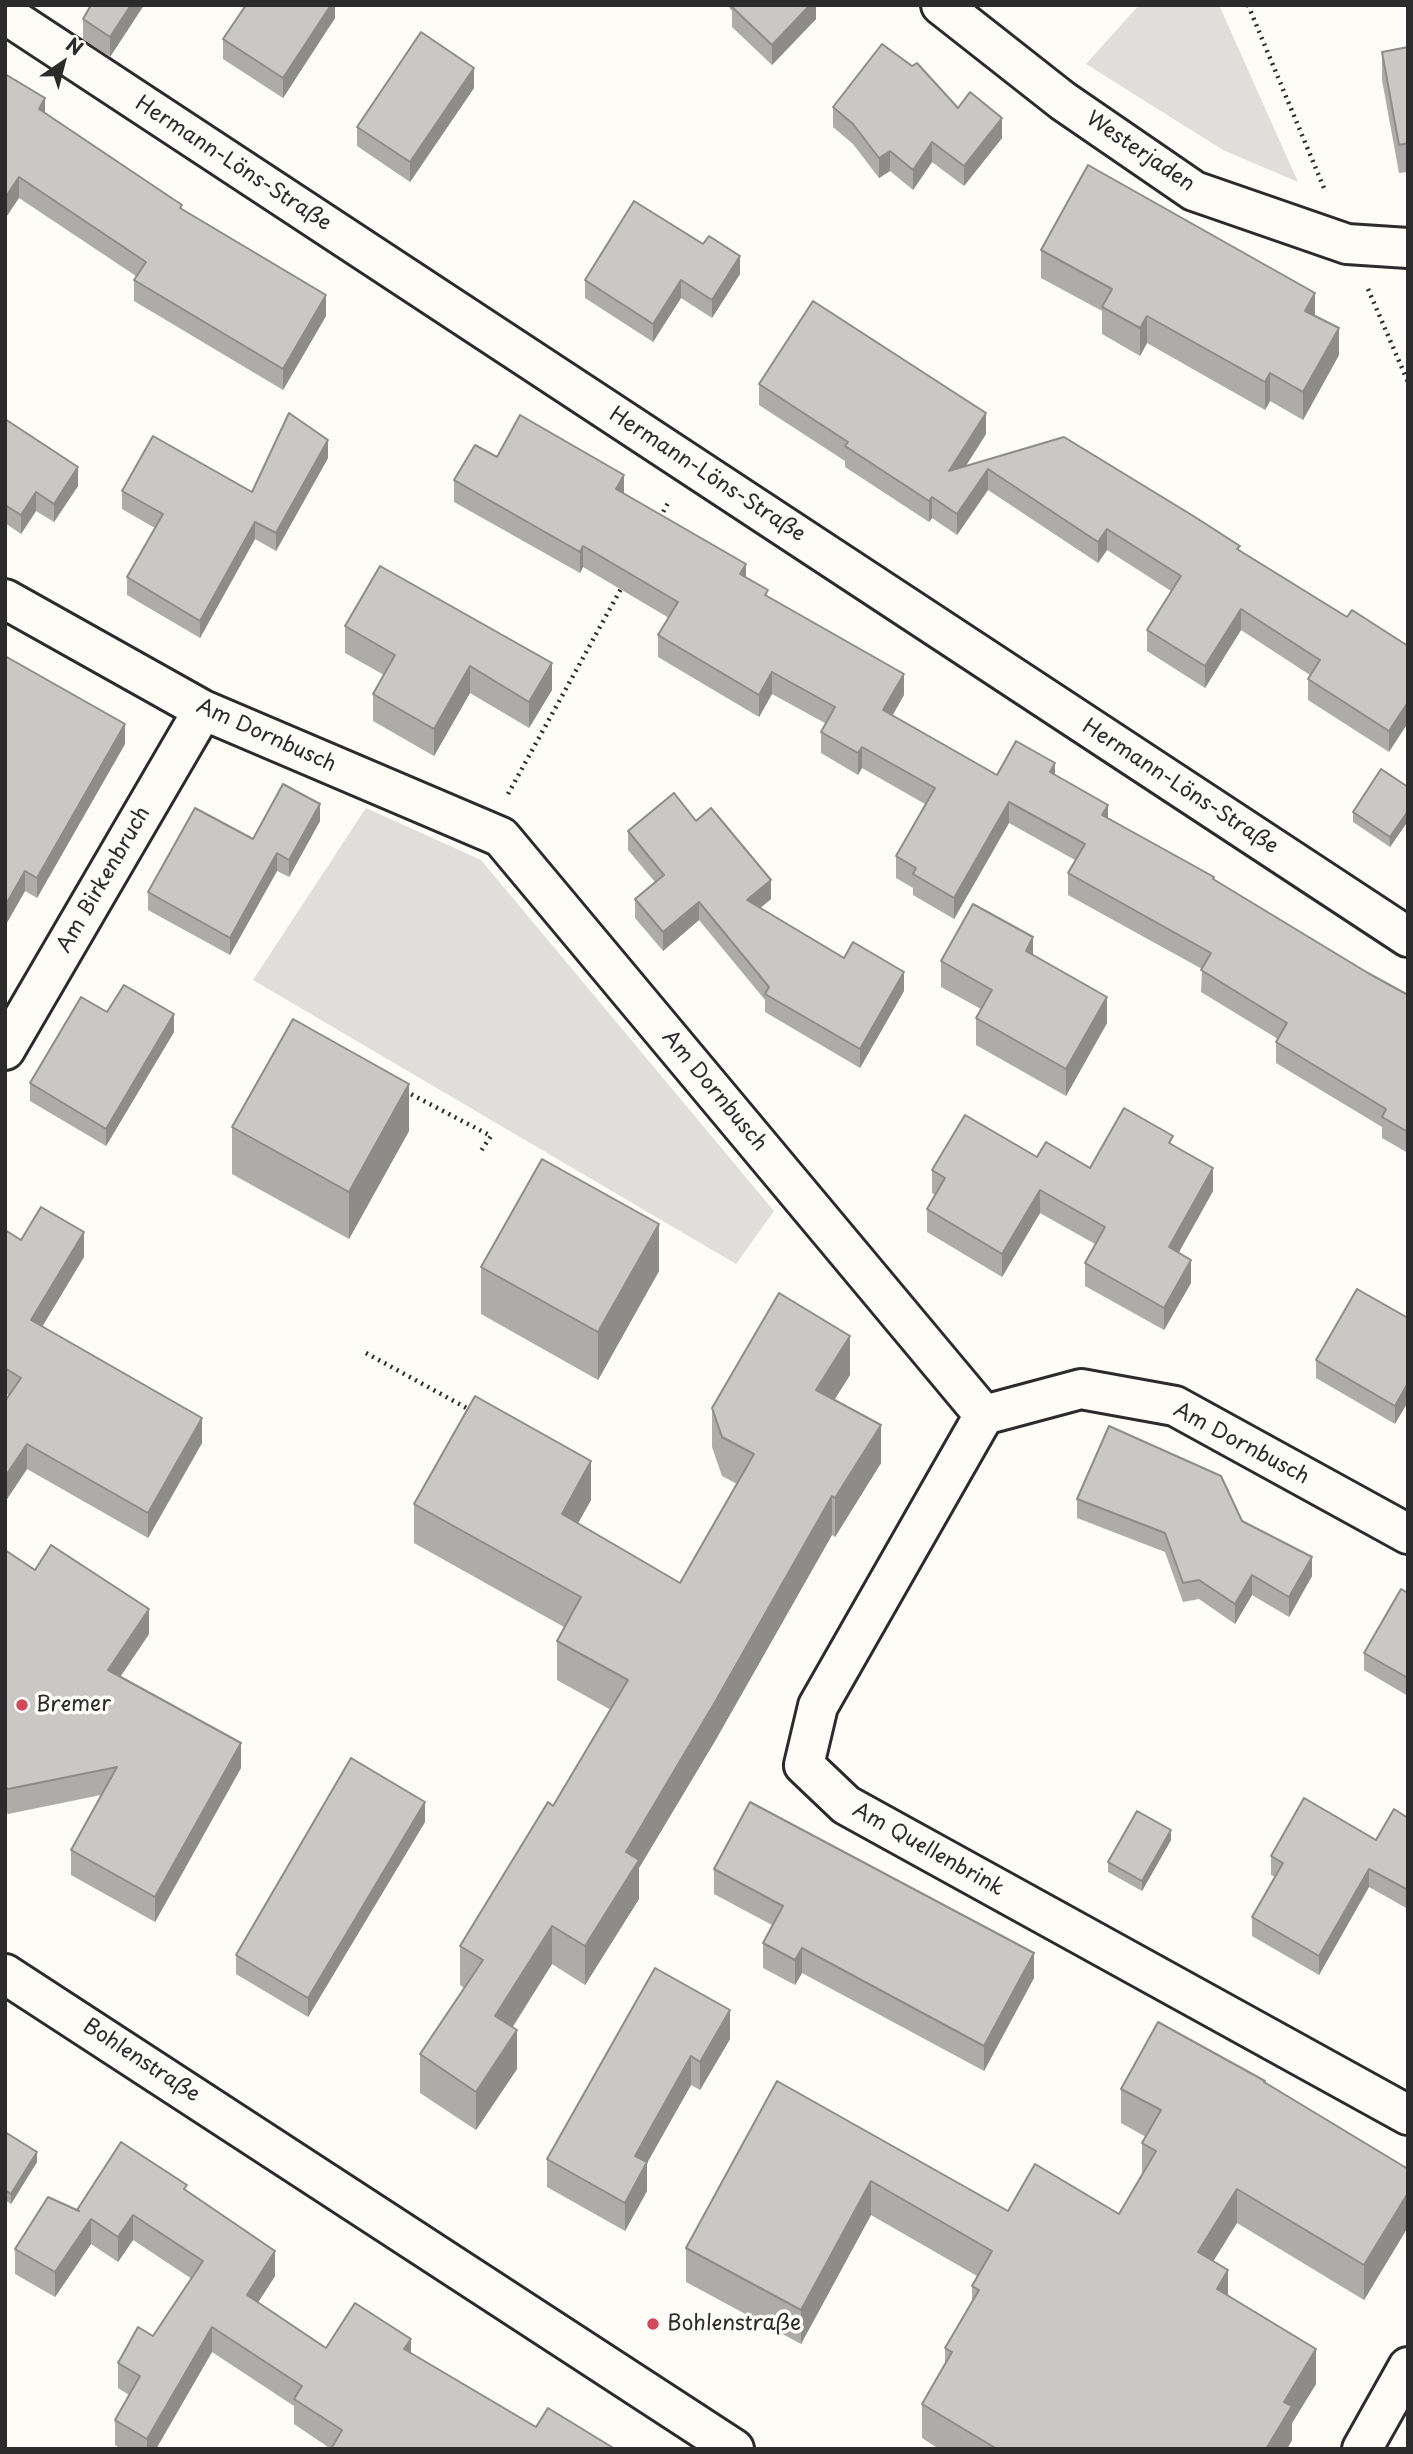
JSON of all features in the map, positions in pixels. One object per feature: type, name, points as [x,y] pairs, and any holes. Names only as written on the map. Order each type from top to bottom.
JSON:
[{"type":"street","name":"Westerjaden","points":[[941,5],[1063,101],[1194,191],[1347,244],[1408,248]]},
{"type":"street","name":"Hermann-Löns-Straße","points":[[5,14],[1408,937]]},
{"type":"street","name":"Am Dornbusch","points":[[5,599],[203,710],[501,837],[984,1415],[1081,1389],[1175,1406],[1408,1534]]},
{"type":"street","name":"Am Birkenbruch","points":[[5,1050],[203,710]]},
{"type":"street","name":"Am Quellenbrink","points":[[984,1415],[818,1706],[804,1765],[846,1805],[1408,2115]]},
{"type":"street","name":"Bohlenstraße","points":[[5,1973],[734,2449]]},
{"type":"street","points":[[1362,2449],[1408,2367]]},
{"type":"path","points":[[1248,5],[1347,244],[1408,382]]},
{"type":"path","points":[[656,525],[690,464]]},
{"type":"path","points":[[487,831],[622,586]]},
{"type":"path","points":[[395,1085],[491,1136],[481,1152]]},
{"type":"path","points":[[366,1353],[476,1413]]},
{"type":"shaded area","points":[[1139,5],[1219,5],[1298,182],[1223,150],[1086,64]]},
{"type":"shaded area","points":[[366,808],[481,860],[774,1211],[736,1264],[253,980]]},
{"type":"building","points":[[91,5],[131,5],[110,37],[83,19]]},
{"type":"building","points":[[246,5],[331,5],[283,78],[223,39]]},
{"type":"building","points":[[810,5],[772,45],[732,7]]},
{"type":"building","points":[[421,32],[474,68],[410,162],[357,127]]},
{"type":"building","points":[[882,44],[912,66],[917,63],[958,108],[970,92],[1002,118],[964,166],[932,142],[913,170],[890,151],[879,158],[853,124],[833,107]]},
{"type":"building","points":[[1408,47],[1408,143],[1399,145],[1382,52]]},
{"type":"building","points":[[5,74],[45,98],[39,109],[182,205],[180,208],[326,295],[283,369],[134,280],[146,262],[19,177],[5,198]]},
{"type":"building","points":[[1088,165],[1315,293],[1305,311],[1339,328],[1303,392],[1270,373],[1265,382],[1147,316],[1140,328],[1102,307],[1112,289],[1041,250]]},
{"type":"building","points":[[634,201],[703,244],[709,236],[740,256],[712,300],[681,280],[653,324],[585,280]]},
{"type":"building","points":[[813,301],[986,413],[949,471],[1064,437],[1195,517],[1240,546],[1237,549],[1347,617],[1352,610],[1408,646],[1408,702],[1389,731],[1308,679],[1320,660],[1241,609],[1205,666],[1147,630],[1181,576],[1107,529],[1098,542],[988,469],[957,514],[932,497],[929,501],[845,446],[848,442],[759,384]]},
{"type":"building","points":[[289,413],[328,440],[276,533],[255,522],[200,621],[127,577],[163,514],[122,491],[153,436],[252,492]]},
{"type":"building","points":[[520,415],[624,475],[616,489],[746,564],[740,574],[768,590],[765,595],[904,674],[883,710],[997,775],[1016,741],[1055,763],[1050,772],[1108,805],[1102,815],[1214,877],[1213,879],[1408,995],[1408,1132],[1382,1117],[1386,1109],[1276,1042],[1287,1023],[1201,970],[1211,953],[1068,873],[1085,844],[1009,802],[954,898],[913,874],[916,868],[896,856],[935,788],[862,747],[858,753],[821,732],[835,707],[772,672],[759,695],[658,635],[678,602],[583,546],[580,552],[454,480],[475,445],[497,457]]},
{"type":"building","points":[[5,419],[78,467],[54,504],[36,492],[21,515],[5,505]]},
{"type":"building","points":[[380,566],[552,663],[529,702],[470,666],[434,729],[373,694],[395,655],[345,626]]},
{"type":"building","points":[[5,656],[125,724],[37,878],[25,871],[5,906]]},
{"type":"building","points":[[1381,769],[1408,787],[1408,811],[1390,837],[1353,812]]},
{"type":"building","points":[[283,784],[320,804],[289,860],[277,853],[230,938],[148,892],[195,808],[253,839]]},
{"type":"building","points":[[674,793],[696,821],[711,808],[771,880],[747,900],[844,958],[853,942],[904,972],[860,1049],[765,994],[769,987],[699,902],[663,932],[635,899],[664,875],[628,831]]},
{"type":"building","points":[[973,904],[1033,937],[1026,951],[1107,997],[1066,1069],[976,1018],[992,990],[941,961]]},
{"type":"building","points":[[124,985],[174,1014],[106,1129],[30,1083],[81,997],[107,1012]]},
{"type":"building","points":[[293,1019],[409,1084],[349,1192],[232,1127]]},
{"type":"building","points":[[1124,1108],[1173,1136],[1169,1143],[1213,1168],[1169,1247],[1191,1260],[1164,1308],[1085,1263],[1105,1227],[1040,1190],[1002,1254],[927,1209],[945,1178],[932,1170],[965,1115],[1037,1157],[1046,1142],[1090,1168]]},
{"type":"building","points":[[542,1159],[659,1224],[598,1332],[481,1267]]},
{"type":"building","points":[[41,1207],[84,1232],[31,1320],[202,1418],[148,1513],[27,1444],[5,1477],[5,1401],[21,1378],[5,1368],[5,1230],[21,1240]]},
{"type":"building","points":[[1357,1289],[1408,1318],[1408,1383],[1395,1406],[1316,1360]]},
{"type":"building","points":[[779,1293],[850,1336],[816,1390],[881,1425],[835,1498],[832,1496],[626,1852],[639,1860],[585,1946],[552,1926],[495,2016],[517,2030],[476,2092],[420,2054],[483,1960],[460,1946],[548,1802],[553,1806],[628,1680],[557,1641],[581,1597],[414,1504],[475,1396],[591,1461],[562,1514],[680,1583],[754,1454],[722,1437],[712,1408]]},
{"type":"building","points":[[1109,1426],[1221,1476],[1242,1521],[1312,1557],[1289,1597],[1252,1575],[1235,1604],[1199,1580],[1183,1583],[1165,1533],[1077,1499]]},
{"type":"building","points":[[51,1545],[149,1609],[108,1670],[241,1743],[155,1897],[71,1850],[117,1767],[8,1789],[5,1787],[5,1550],[35,1570]]},
{"type":"building","points":[[1401,1589],[1408,1593],[1408,1678],[1364,1653]]},
{"type":"building","points":[[351,1758],[425,1802],[308,1998],[236,1955]]},
{"type":"building","points":[[1304,1798],[1376,1840],[1394,1809],[1408,1818],[1408,1890],[1369,1869],[1319,1956],[1252,1917],[1283,1863],[1271,1856]]},
{"type":"building","points":[[750,1802],[1034,1953],[984,2046],[802,1948],[795,1960],[763,1943],[783,1906],[714,1869]]},
{"type":"building","points":[[1137,1811],[1171,1830],[1142,1881],[1108,1862]]},
{"type":"building","points":[[655,1968],[730,2010],[700,2062],[691,2056],[635,2156],[647,2162],[625,2203],[547,2159]]},
{"type":"building","points":[[1158,2022],[1265,2081],[1408,2169],[1408,2193],[1364,2265],[1237,2189],[1198,2252],[1228,2270],[1217,2289],[1316,2349],[1284,2402],[1292,2406],[1266,2449],[997,2449],[922,2404],[952,2352],[945,2348],[979,2290],[972,2286],[992,2251],[871,2181],[801,2310],[686,2248],[777,2081],[1008,2211],[1035,2164],[1119,2214],[1156,2151],[1142,2143],[1161,2110],[1121,2089]]},
{"type":"building","points":[[5,2132],[37,2152],[11,2194],[5,2190]]},
{"type":"building","points":[[121,2142],[187,2185],[184,2189],[275,2251],[247,2295],[326,2348],[355,2303],[411,2339],[404,2349],[536,2427],[548,2408],[615,2449],[331,2449],[342,2430],[294,2399],[302,2386],[212,2327],[147,2439],[115,2420],[140,2376],[118,2363],[138,2327],[153,2336],[203,2261],[133,2215],[118,2237],[91,2219],[55,2272],[15,2249],[48,2197],[79,2211],[77,2210]]},
{"type":"place","name":"Bremer","points":[[22,1705]]},
{"type":"place","name":"Bohlenstraße","points":[[653,2324]]}]
